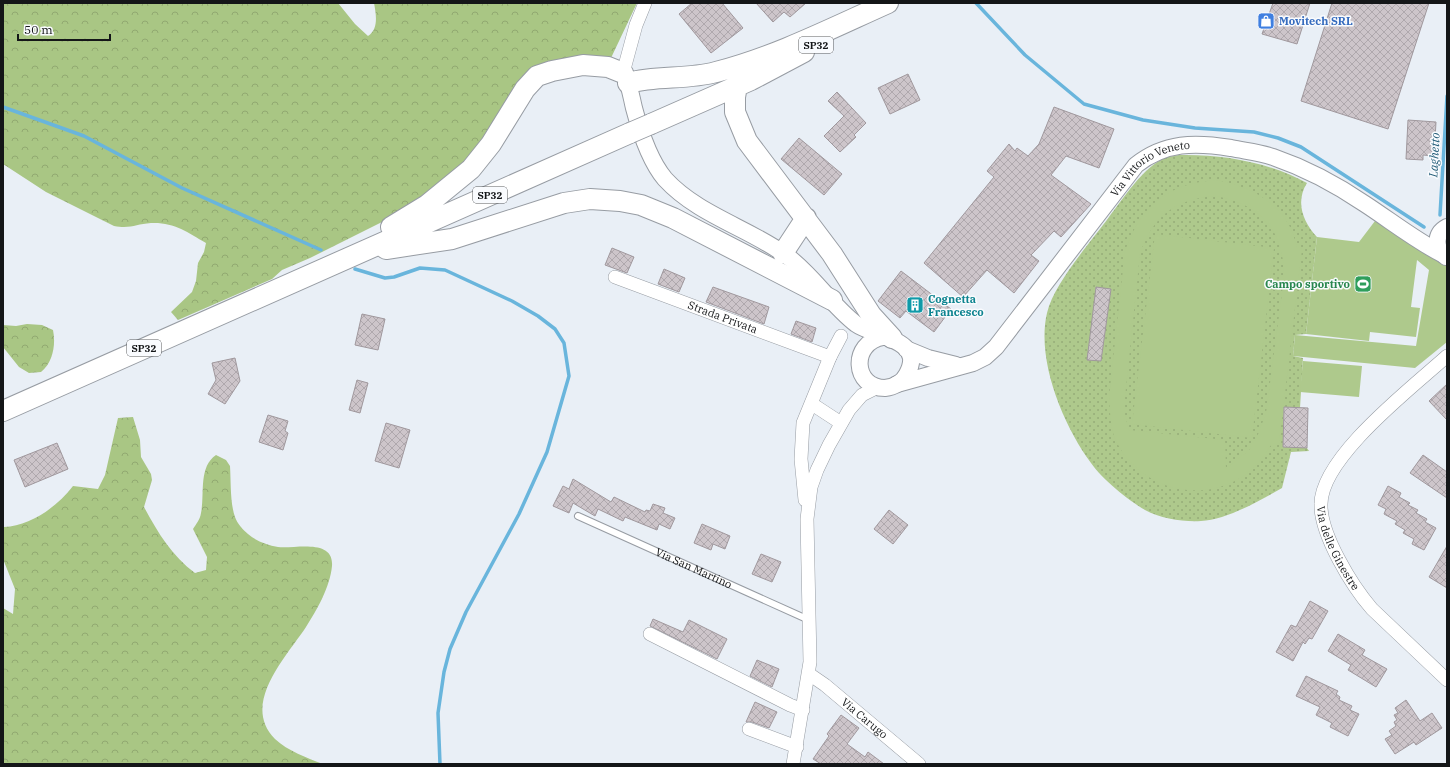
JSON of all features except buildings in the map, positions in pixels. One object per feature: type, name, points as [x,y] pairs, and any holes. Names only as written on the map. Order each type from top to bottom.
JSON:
[{"type":"main road","points":[[285,285],[287,279],[293,273],[358,245],[386,230],[419,210],[450,188],[471,169],[482,156],[524,88],[537,76],[552,71],[583,65],[608,67],[626,78],[646,79],[694,77],[726,69],[811,38],[888,3]]},
{"type":"main road","name":"SP32","points":[[3,411],[350,256],[737,86],[765,73],[893,3]]},
{"type":"main road","points":[[737,86],[735,97],[736,112],[744,136],[757,156],[806,218],[837,261],[871,315],[894,341]]},
{"type":"main road","points":[[350,256],[401,246],[452,239],[564,203],[590,200],[620,201],[641,205],[668,215],[832,300]]},
{"type":"main road","points":[[783,254],[806,218]]},
{"type":"street","points":[[645,3],[636,25],[626,78],[645,142],[665,178],[680,192],[700,206],[783,254],[809,275],[850,319],[865,329],[894,341],[928,358],[958,366]]},
{"type":"street","name":"Via Vittorio Veneto","points":[[958,366],[974,363],[985,357],[996,347],[1136,165],[1146,157],[1165,148],[1186,145],[1207,145],[1272,157],[1326,181],[1355,197],[1404,230]]},
{"type":"street","points":[[1404,230],[1420,236],[1445,229]]},
{"type":"street","points":[[1444,256],[1437,242],[1445,229]]},
{"type":"street","points":[[1404,230],[1444,256]]},
{"type":"street","name":"Strada Privata","points":[[616,277],[830,357]]},
{"type":"street","points":[[850,319],[858,337],[861,353],[859,364],[861,371],[867,381],[878,387]]},
{"type":"street","points":[[793,764],[809,674],[810,620],[807,512],[801,460],[803,423],[830,357],[841,336]]},
{"type":"street","points":[[861,353],[870,341],[894,341],[910,359],[909,369],[903,380],[897,384]]},
{"type":"street","name":"Via delle Ginestre","points":[[1447,356],[1361,434],[1340,460],[1328,478],[1322,491],[1321,504],[1322,518],[1328,536],[1361,596],[1372,609],[1447,680]]},
{"type":"street","points":[[807,512],[811,487],[817,470],[841,422],[856,402],[866,392],[878,387],[890,387],[958,366]]},
{"type":"street","points":[[856,402],[861,371]]},
{"type":"street","points":[[812,404],[841,422]]},
{"type":"street","points":[[650,634],[790,705],[803,710]]},
{"type":"street","name":"Via Carugo","points":[[809,674],[825,685],[919,764]]},
{"type":"street","points":[[748,729],[797,747]]},
{"type":"lane","name":"Via San Martino","points":[[578,516],[810,620]]},
{"type":"green space","points":[[3,3],[338,3],[355,24],[368,36],[374,29],[376,21],[374,3],[637,3],[611,58],[576,59],[502,116],[454,176],[386,220],[310,258],[282,270],[272,279],[178,320],[171,312],[192,292],[196,281],[198,263],[204,252],[206,243],[180,228],[167,224],[151,223],[129,227],[114,226],[46,192],[3,164]]},
{"type":"green space","points":[[1179,155],[1212,156],[1245,161],[1277,170],[1307,183],[1303,190],[1301,204],[1302,212],[1308,225],[1317,237],[1306,334],[1295,335],[1293,356],[1303,358],[1300,408],[1284,407],[1283,446],[1307,448],[1309,451],[1291,452],[1282,488],[1232,513],[1211,520],[1201,521],[1173,519],[1151,513],[1131,501],[1102,476],[1081,448],[1062,411],[1054,391],[1045,351],[1047,313],[1051,301],[1065,276],[1083,250],[1141,176],[1157,162],[1167,157]]},
{"type":"green space","points":[[1216,180],[1230,183],[1244,188],[1268,201],[1278,210],[1286,221],[1293,233],[1297,248],[1302,249],[1279,444],[1272,444],[1250,471],[1229,484],[1210,489],[1190,490],[1171,487],[1153,480],[1137,469],[1124,454],[1114,436],[1110,416],[1109,397],[1125,251],[1131,235],[1148,209],[1158,200],[1183,186]],"holes":[[[1215,196],[1246,206],[1267,222],[1275,234],[1280,246],[1284,278],[1266,413],[1257,437],[1249,450],[1226,469],[1225,440],[1129,430],[1125,415],[1125,397],[1140,254],[1145,241],[1159,220],[1167,212],[1177,206],[1188,201]]]},
{"type":"green space","name":"Campo sportivo","points":[[1375,221],[1447,264],[1447,342],[1415,368],[1293,356],[1295,335],[1416,346],[1429,270],[1417,260],[1411,307],[1420,308],[1416,337],[1370,332],[1369,341],[1306,334],[1317,237],[1359,242]]},
{"type":"green space","points":[[1155,234],[1274,248],[1252,438],[1132,424]]},
{"type":"green space","points":[[27,324],[42,325],[53,330],[53,353],[48,364],[41,372],[29,373],[19,367],[3,347],[3,325],[16,326]]},
{"type":"green space","points":[[1303,361],[1362,366],[1359,397],[1300,392]]},
{"type":"green space","points":[[133,417],[140,440],[141,457],[151,474],[152,480],[144,507],[172,552],[195,573],[206,570],[207,557],[193,529],[199,520],[202,506],[204,474],[210,460],[216,455],[226,460],[230,466],[233,511],[237,522],[246,532],[258,541],[266,544],[278,547],[320,548],[327,552],[331,557],[331,574],[319,606],[270,681],[264,696],[262,711],[266,725],[275,739],[292,751],[323,764],[3,764],[3,608],[13,614],[15,589],[3,559],[4,527],[24,523],[42,514],[67,494],[73,486],[98,489],[105,475],[118,418]]},
{"type":"waterway","points":[[976,3],[1025,55],[1084,104],[1143,120],[1195,128],[1254,132],[1278,138],[1301,147],[1424,227]]},
{"type":"waterway","name":"Laghetto","points":[[1440,215],[1447,96]]},
{"type":"waterway","points":[[3,107],[84,136],[182,188],[321,250]]},
{"type":"waterway","points":[[355,269],[385,278],[394,277],[420,268],[445,270],[512,301],[538,316],[555,329],[564,343],[569,376],[547,452],[519,514],[466,612],[450,649],[444,672],[438,713],[440,764]]},
{"type":"place","name":"Movitech SRL","points":[[1266,21]]},
{"type":"place","name":"Campo sportivo","points":[[1363,284]]},
{"type":"place","name":"Cognetta Francesco","points":[[915,305]]}]
